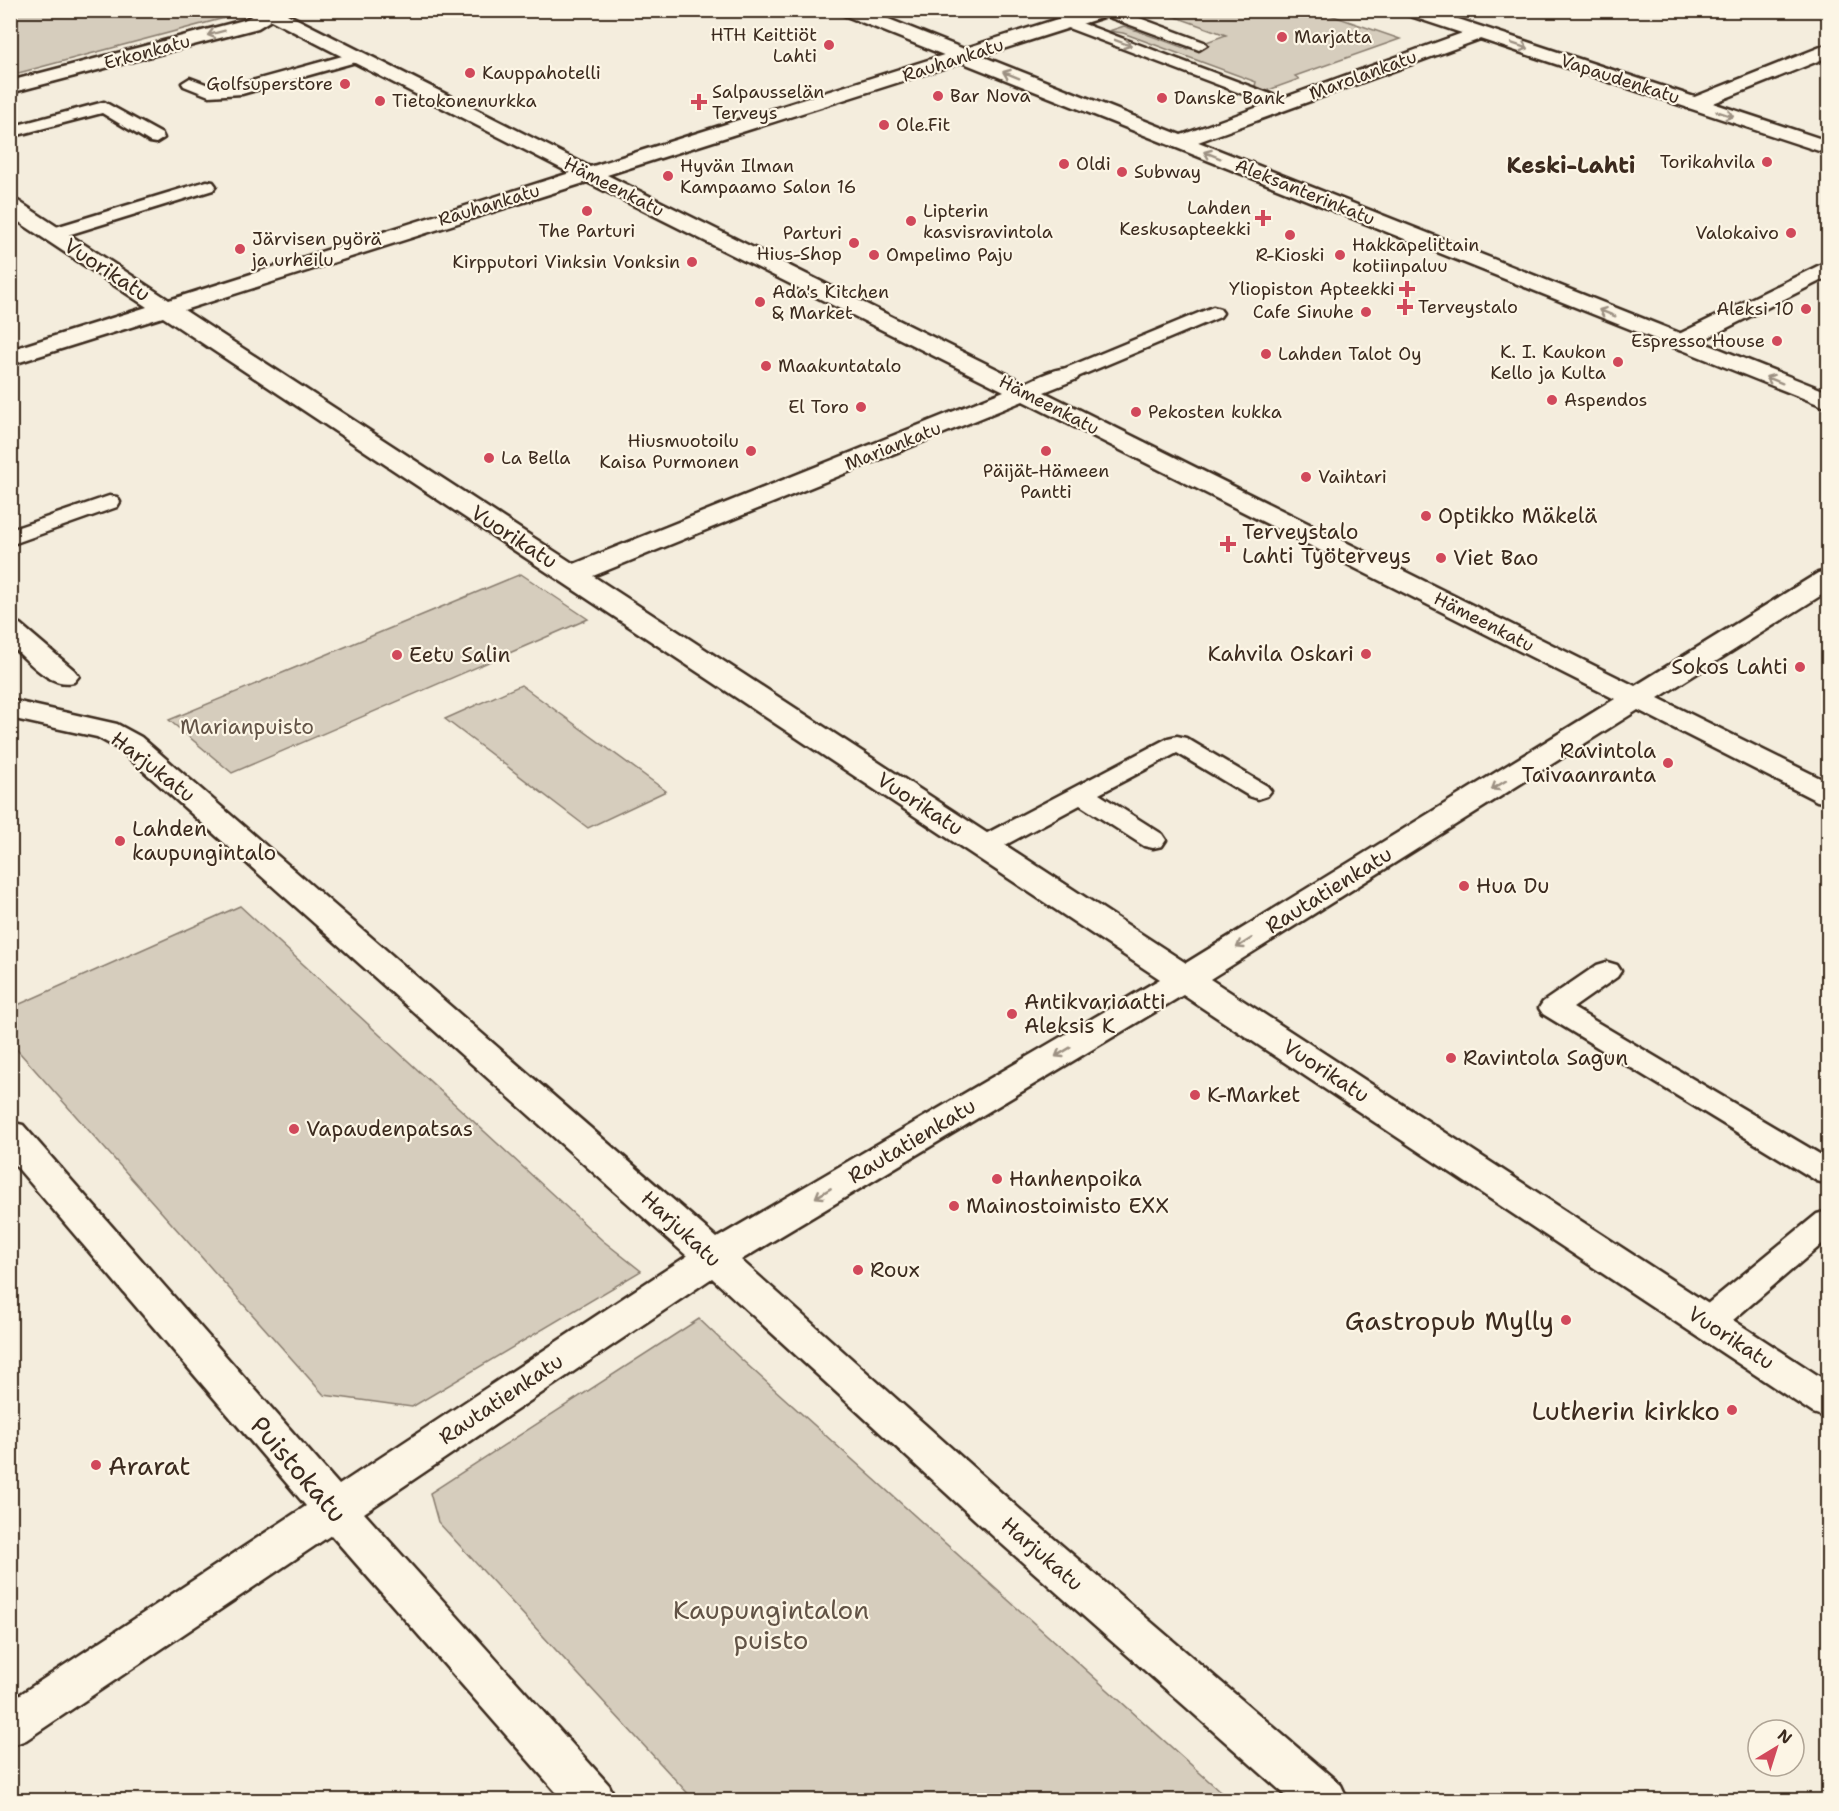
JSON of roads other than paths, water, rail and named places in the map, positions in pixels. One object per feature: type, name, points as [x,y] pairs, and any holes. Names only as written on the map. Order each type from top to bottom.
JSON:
[{"type":"street","name":"Aleksanterinkatu","points":[[848,10],[1828,401]]},
{"type":"street","name":"Vapaudenkatu","points":[[1412,10],[1828,148]]},
{"type":"street","name":"Hämeenkatu","points":[[270,11],[588,174],[1828,794]]},
{"type":"street","name":"Erkonkatu","points":[[10,87],[252,24],[270,11]]},
{"type":"street","name":"Rauhankatu","points":[[10,358],[164,307],[1105,11]]},
{"type":"street","name":"Marolankatu","points":[[1180,142],[1479,33]]},
{"type":"street","points":[[1694,104],[1828,50]]},
{"type":"street","name":"Vuorikatu","points":[[10,206],[1828,1402]]},
{"type":"street","points":[[1681,342],[1828,268]]},
{"type":"street","name":"Mariankatu","points":[[572,575],[1068,374]]},
{"type":"street","name":"Rautatienkatu","points":[[10,1726],[713,1258],[1185,979],[1828,579]]},
{"type":"street","points":[[10,630],[64,676]]},
{"type":"street","name":"Harjukatu","points":[[10,709],[106,730],[130,743],[638,1189],[1009,1525],[1324,1800]]},
{"type":"street","name":"Puistokatu","points":[[10,1134],[334,1510],[592,1800]]},
{"type":"lane","points":[[1138,10],[1217,39]]},
{"type":"lane","points":[[1105,11],[1199,45]]},
{"type":"lane","points":[[1068,23],[1283,104]]},
{"type":"lane","points":[[190,84],[209,91],[242,89],[357,57]]},
{"type":"lane","points":[[10,132],[104,107],[156,138]]},
{"type":"lane","points":[[52,234],[207,186]]},
{"type":"lane","name":"Mariankatu","points":[[1068,374],[1213,313]]},
{"type":"lane","points":[[10,538],[109,502]]},
{"type":"lane","points":[[983,846],[1177,743],[1258,791]]},
{"type":"lane","points":[[1081,794],[1153,840]]},
{"type":"lane","points":[[1607,970],[1553,1008],[1828,1173]]},
{"type":"lane","points":[[1707,1323],[1828,1222]]},
{"type":"place","name":"Marjatta","points":[[1282,37]]},
{"type":"place","name":"HTH Keittiöt Lahti","points":[[829,45]]},
{"type":"place","name":"Kauppahotelli","points":[[470,73]]},
{"type":"place","name":"Golfsuperstore","points":[[345,84]]},
{"type":"place","name":"Bar Nova","points":[[938,96]]},
{"type":"place","name":"Danske Bank","points":[[1162,98]]},
{"type":"place","name":"Tietokonenurkka","points":[[380,101]]},
{"type":"place","name":"Salpausselän Terveys","points":[[699,102]]},
{"type":"place","name":"Ole.Fit","points":[[884,125]]},
{"type":"place","name":"Torikahvila","points":[[1767,162]]},
{"type":"place","name":"Oldi","points":[[1064,164]]},
{"type":"place","name":"Subway","points":[[1122,172]]},
{"type":"place","name":"Hyvän Ilman Kampaamo Salon 16","points":[[668,176]]},
{"type":"place","name":"The Parturi","points":[[587,211]]},
{"type":"place","name":"Lahden Keskusapteekki","points":[[1263,218]]},
{"type":"place","name":"Lipterin kasvisravintola","points":[[911,221]]},
{"type":"place","name":"Valokaivo","points":[[1791,233]]},
{"type":"place","name":"R-Kioski","points":[[1290,235]]},
{"type":"place","name":"Parturi Hius-Shop","points":[[854,243]]},
{"type":"place","name":"Järvisen pyörä ja urheilu","points":[[240,249]]},
{"type":"place","name":"Ompelimo Paju","points":[[874,255]]},
{"type":"place","name":"Hakkapelittain kotiinpaluu","points":[[1340,255]]},
{"type":"place","name":"Kirpputori Vinksin Vonksin","points":[[692,262]]},
{"type":"place","name":"Yliopiston Apteekki","points":[[1407,289]]},
{"type":"place","name":"Ada's Kitchen & Market","points":[[760,302]]},
{"type":"place","name":"Terveystalo","points":[[1405,307]]},
{"type":"place","name":"Aleksi 10","points":[[1806,309]]},
{"type":"place","name":"Cafe Sinuhe","points":[[1366,312]]},
{"type":"place","name":"Espresso House","points":[[1777,341]]},
{"type":"place","name":"Lahden Talot Oy","points":[[1266,354]]},
{"type":"place","name":"K. I. Kaukon Kello ja Kulta","points":[[1618,362]]},
{"type":"place","name":"Maakuntatalo","points":[[766,366]]},
{"type":"place","name":"Aspendos","points":[[1552,400]]},
{"type":"place","name":"El Toro","points":[[861,407]]},
{"type":"place","name":"Pekosten kukka","points":[[1136,412]]},
{"type":"place","name":"Hiusmuotoilu Kaisa Purmonen","points":[[751,451]]},
{"type":"place","name":"Päijät-Hämeen Pantti","points":[[1046,451]]},
{"type":"place","name":"La Bella","points":[[489,458]]},
{"type":"place","name":"Vaihtari","points":[[1306,477]]},
{"type":"place","name":"Optikko Mäkelä","points":[[1426,516]]},
{"type":"place","name":"Terveystalo Lahti Työterveys","points":[[1228,544]]},
{"type":"place","name":"Viet Bao","points":[[1441,558]]},
{"type":"place","name":"Kahvila Oskari","points":[[1366,654]]},
{"type":"place","name":"Eetu Salin","points":[[397,655]]},
{"type":"place","name":"Sokos Lahti","points":[[1800,667]]},
{"type":"place","name":"Ravintola Taivaanranta","points":[[1668,763]]},
{"type":"place","name":"Lahden kaupungintalo","points":[[120,841]]},
{"type":"place","name":"Hua Du","points":[[1464,886]]},
{"type":"place","name":"Antikvariaatti Aleksis K","points":[[1012,1014]]},
{"type":"place","name":"Ravintola Sagun","points":[[1451,1058]]},
{"type":"place","name":"K-Market","points":[[1195,1095]]},
{"type":"place","name":"Vapaudenpatsas","points":[[294,1129]]},
{"type":"place","name":"Hanhenpoika","points":[[997,1179]]},
{"type":"place","name":"Mainostoimisto EXX","points":[[954,1206]]},
{"type":"place","name":"Roux","points":[[858,1270]]},
{"type":"place","name":"Gastropub Mylly","points":[[1566,1320]]},
{"type":"place","name":"Lutherin kirkko","points":[[1732,1410]]},
{"type":"place","name":"Ararat","points":[[96,1465]]},
{"type":"district","name":"Keski-Lahti","points":[[1571,165]]},
{"type":"park label","name":"Marianpuisto","points":[[247,727]]},
{"type":"park label","name":"Kaupungintalon puisto","points":[[771,1624]]}]
